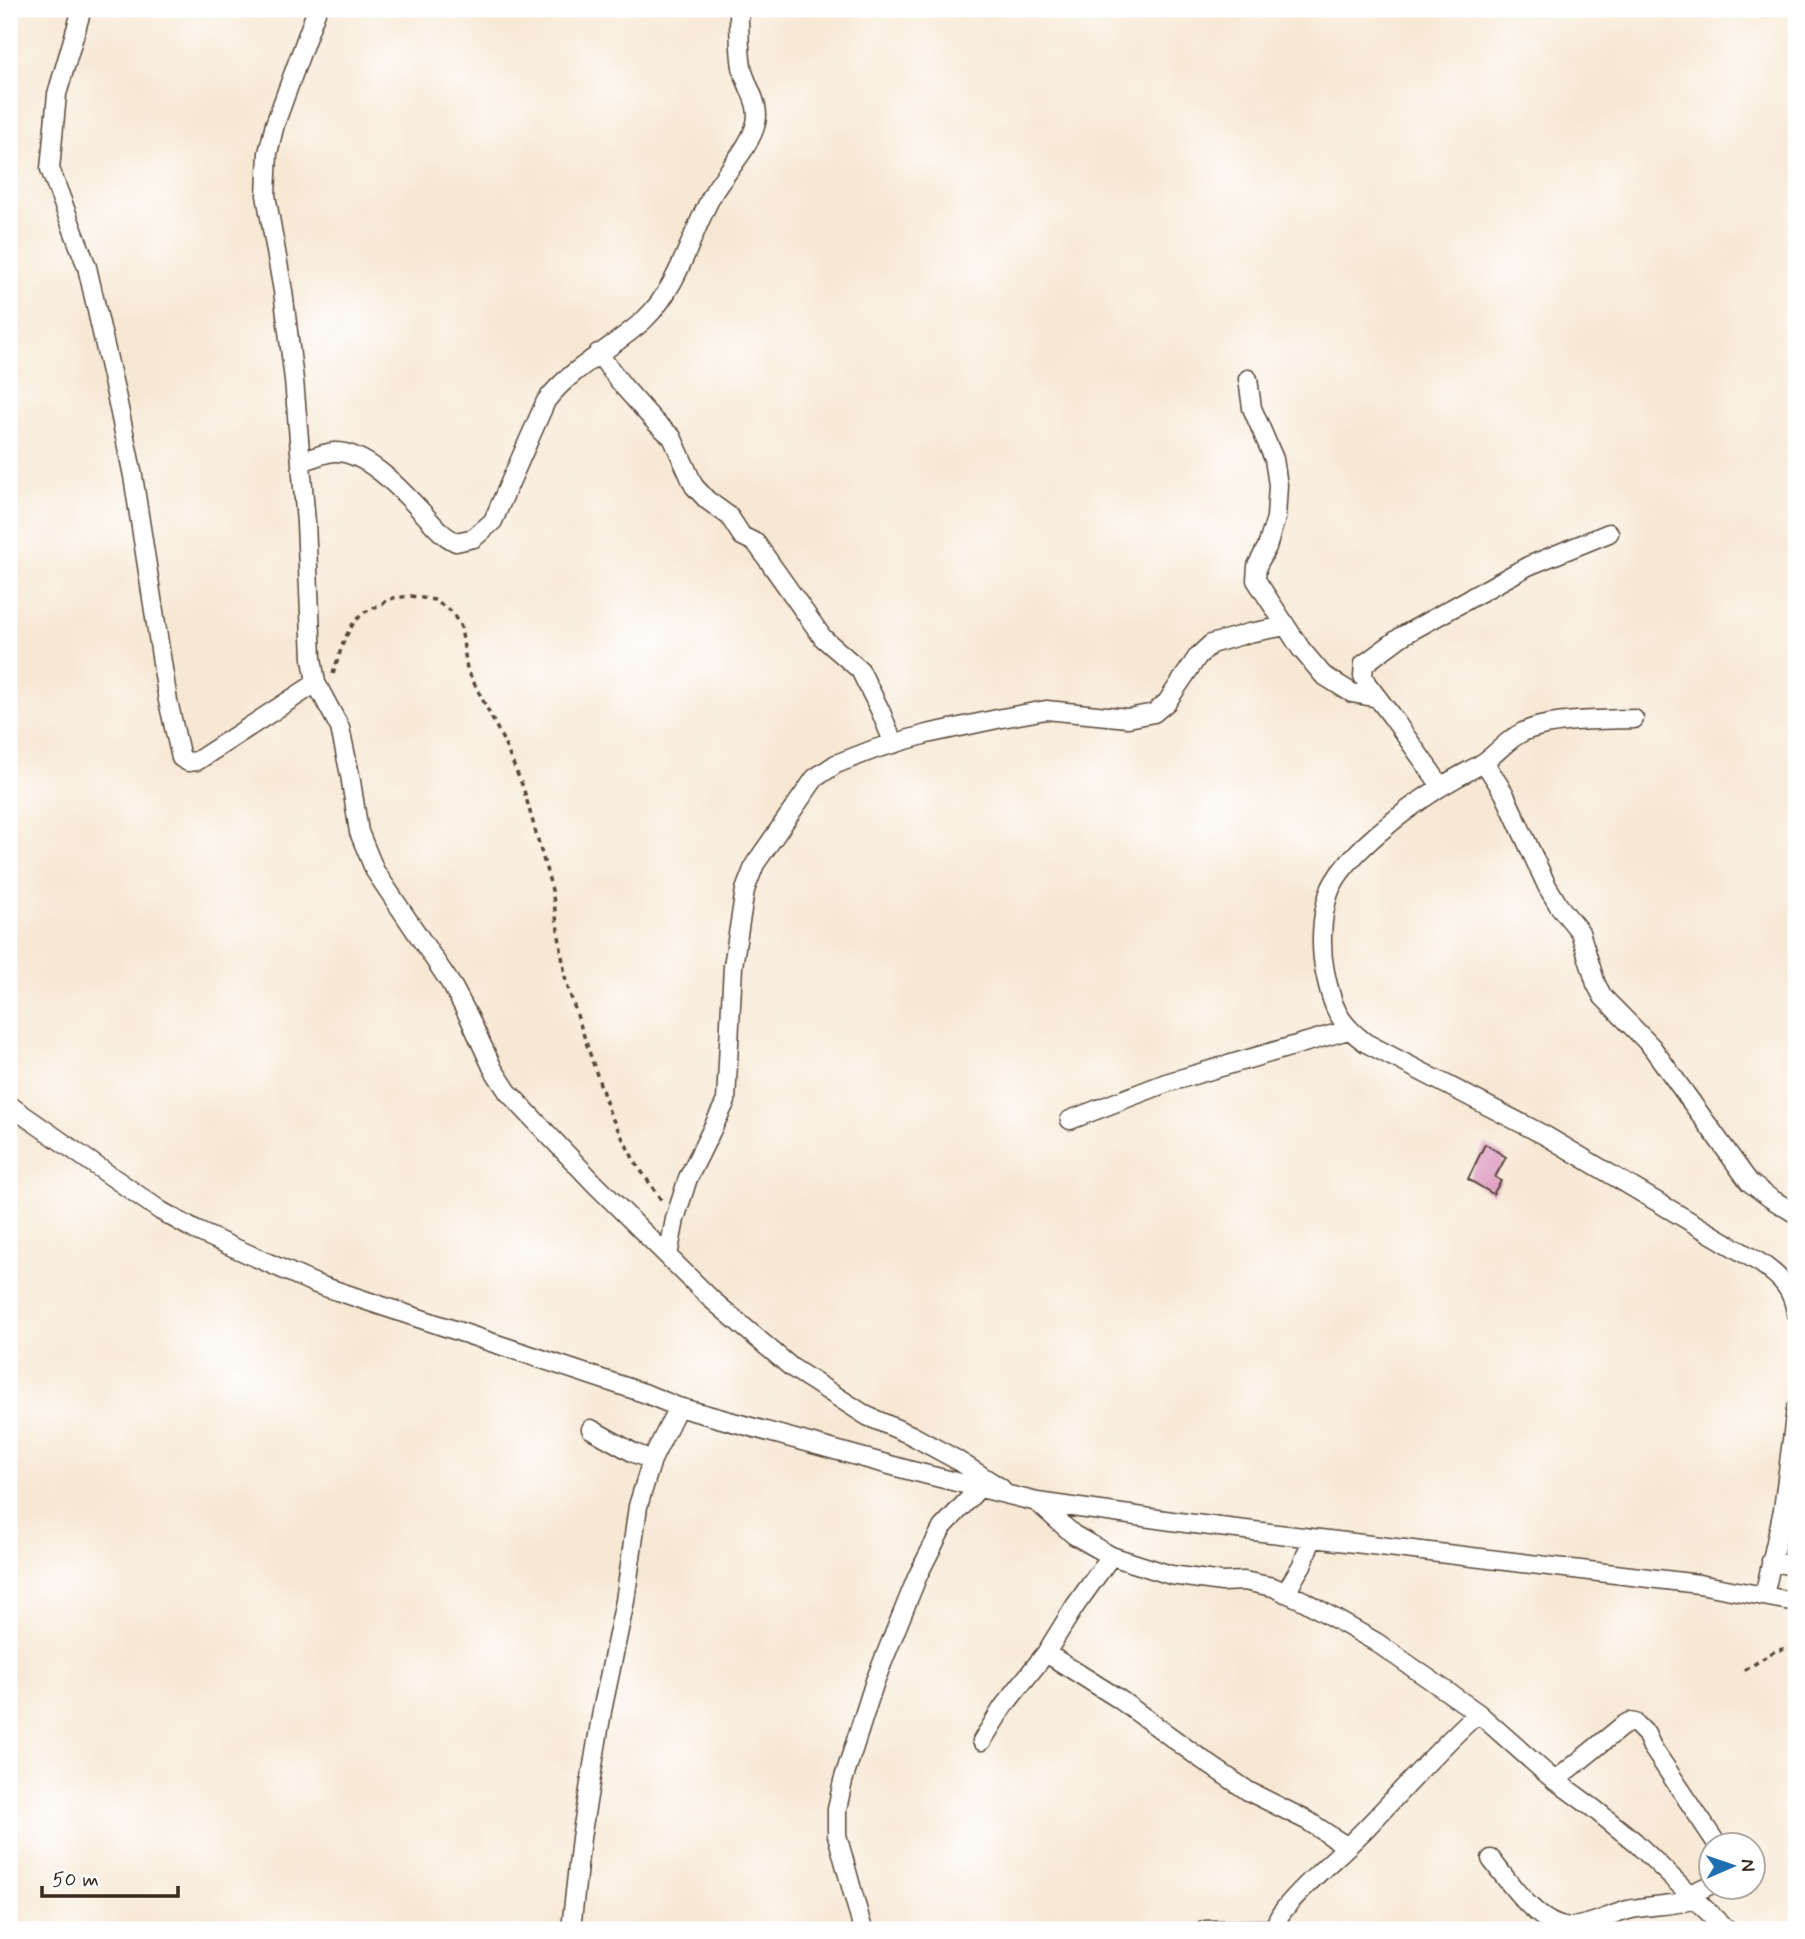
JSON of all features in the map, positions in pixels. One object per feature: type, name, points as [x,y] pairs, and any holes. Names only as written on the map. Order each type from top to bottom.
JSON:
[{"type":"street","points":[[82,9],[57,94],[50,169],[85,258],[116,394],[135,487],[168,701],[181,758],[188,762],[197,761],[316,683]]},
{"type":"street","points":[[317,9],[275,124],[266,173],[268,208],[283,291],[302,462],[316,683],[340,728],[359,832],[375,872],[453,987],[492,1069],[508,1092],[594,1183],[711,1299],[791,1367],[867,1416],[911,1435],[957,1460],[1013,1496]]},
{"type":"street","points":[[302,462],[331,452],[346,454],[361,460],[396,485],[446,537],[456,542],[468,540],[485,530],[497,514],[546,401],[566,379],[626,334],[660,303],[714,192],[752,134],[757,115],[741,65],[740,9]]},
{"type":"street","points":[[598,353],[656,423],[673,437],[694,486],[707,500],[729,516],[742,536],[756,542],[823,638],[860,670],[894,744]]},
{"type":"street","points":[[1248,379],[1256,421],[1274,459],[1279,494],[1276,518],[1255,576],[1263,593],[1307,657],[1331,682],[1360,696],[1378,698]]},
{"type":"street","points":[[1441,786],[1367,684],[1362,672],[1364,664],[1402,636],[1528,566],[1609,533]]},
{"type":"street","points":[[668,1256],[675,1219],[688,1178],[726,1101],[733,966],[745,890],[755,864],[821,772],[842,761],[927,734],[1046,710],[1128,718],[1147,715],[1167,702],[1198,656],[1211,644],[1249,632],[1286,625]]},
{"type":"street","points":[[1634,719],[1572,722],[1530,730],[1513,738],[1484,762],[1441,786],[1363,848],[1349,861],[1329,892],[1323,932],[1324,966],[1329,994],[1348,1030],[1366,1043],[1546,1136],[1670,1208],[1783,1279],[1795,1302]]},
{"type":"street","points":[[1484,762],[1504,793],[1547,886],[1580,932],[1596,984],[1603,997],[1651,1046],[1749,1182],[1796,1214]]},
{"type":"street","points":[[1070,1120],[1166,1083],[1348,1030]]},
{"type":"street","points":[[9,1105],[161,1211],[227,1245],[316,1284],[644,1393],[678,1407],[1037,1502],[1312,1539],[1699,1584],[1796,1602]]},
{"type":"street","points":[[571,1928],[581,1838],[601,1711],[625,1601],[638,1506],[652,1460],[678,1407]]},
{"type":"street","points":[[1764,1597],[1783,1510],[1796,1409]]},
{"type":"street","points":[[591,1429],[652,1460]]},
{"type":"street","points":[[863,1930],[836,1835],[837,1809],[843,1781],[875,1681],[918,1575],[942,1528],[979,1488]]},
{"type":"street","points":[[1037,1502],[1074,1535],[1111,1556],[1171,1575],[1244,1581],[1273,1587],[1304,1601],[1376,1642],[1478,1713],[1555,1781],[1628,1836],[1727,1930]]},
{"type":"street","points":[[1286,1592],[1302,1565],[1312,1539]]},
{"type":"street","points":[[982,1741],[1003,1707],[1046,1653],[1074,1606],[1111,1556]]},
{"type":"street","points":[[1771,1562],[1796,1567]]},
{"type":"street","points":[[1046,1653],[1119,1699],[1248,1791],[1308,1821],[1346,1846]]},
{"type":"street","points":[[1205,1930],[1275,1930],[1276,1922],[1284,1909],[1368,1826],[1455,1733],[1478,1713]]},
{"type":"street","points":[[1555,1781],[1621,1727],[1629,1722],[1635,1723],[1646,1734],[1708,1830]]},
{"type":"street","points":[[1491,1859],[1511,1885],[1542,1917],[1560,1927],[1586,1925],[1630,1910],[1674,1905],[1696,1893]]},
{"type":"path","points":[[316,683],[330,677],[354,622],[374,607],[393,598],[411,596],[434,600],[451,611],[461,627],[467,669],[523,787],[552,890],[566,982],[610,1114],[635,1162],[675,1219]]},
{"type":"path","points":[[1745,1670],[1775,1651],[1796,1646]]},
{"type":"building","points":[[1485,1144],[1506,1157],[1495,1177],[1501,1181],[1493,1194],[1468,1179]]}]
